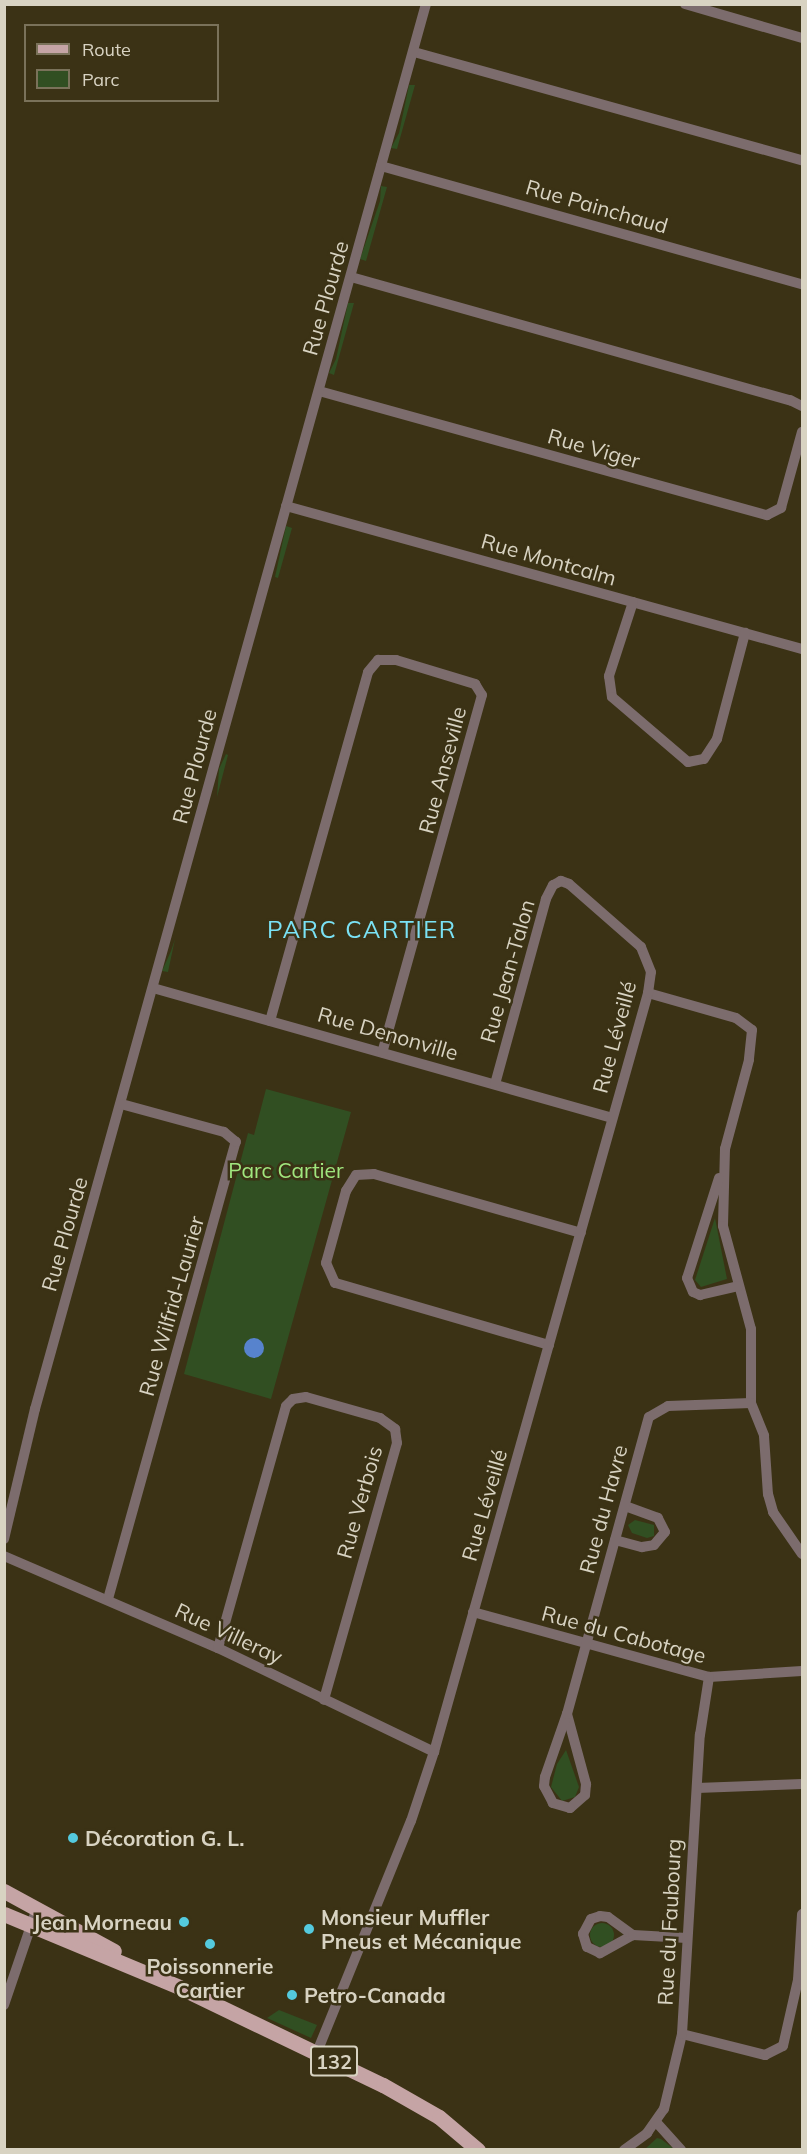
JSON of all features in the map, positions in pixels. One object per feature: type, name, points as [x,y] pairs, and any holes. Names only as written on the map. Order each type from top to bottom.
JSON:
[{"type":"main road","name":"132","points":[[4,1891],[179,1987]]},
{"type":"main road","name":"132","points":[[4,1914],[179,1987],[317,2052],[421,2105],[478,2150]]},
{"type":"street","name":"Rue Plourde","points":[[4,1539],[35,1408],[426,4]]},
{"type":"street","points":[[685,4],[802,38]]},
{"type":"street","points":[[414,52],[802,160]]},
{"type":"street","name":"Rue Painchaud","points":[[381,166],[802,284]]},
{"type":"street","points":[[351,277],[790,400],[802,406]]},
{"type":"street","name":"Rue Viger","points":[[319,391],[767,515],[781,508],[802,432]]},
{"type":"street","name":"Rue Montcalm","points":[[286,506],[802,649]]},
{"type":"street","points":[[633,602],[609,676],[612,697],[688,762],[704,759],[717,739],[745,633]]},
{"type":"street","name":"Rue Anseville","points":[[270,1021],[368,672],[378,660],[396,660],[475,684],[482,695],[382,1052]]},
{"type":"street","name":"Rue Jean-Talon","points":[[495,1084],[553,885],[561,881],[569,884],[648,957]]},
{"type":"street","name":"Rue Léveillé","points":[[317,2052],[411,1821],[434,1752],[648,993],[651,972],[648,957]]},
{"type":"street","name":"Rue Denonville","points":[[153,988],[612,1118]]},
{"type":"street","points":[[648,993],[736,1018],[752,1030],[749,1060],[729,1129],[723,1167],[723,1226],[751,1329],[751,1403],[764,1436],[773,1512],[802,1554]]},
{"type":"street","name":"Rue Wilfrid-Laurier","points":[[108,1599],[236,1142],[224,1132],[121,1104]]},
{"type":"street","points":[[723,1167],[687,1278],[693,1292],[700,1295],[738,1286]]},
{"type":"street","points":[[549,1345],[335,1283],[326,1263],[346,1191],[356,1175],[374,1174],[581,1233]]},
{"type":"street","name":"Rue Verbois","points":[[218,1648],[286,1406],[293,1399],[306,1397],[380,1418],[395,1429],[397,1443],[324,1700]]},
{"type":"street","name":"Rue du Havre","points":[[567,1714],[586,1784],[585,1795],[570,1808],[553,1803],[544,1786],[567,1714],[645,1427],[656,1410],[751,1403]]},
{"type":"street","points":[[615,1540],[654,1545],[665,1532],[658,1518],[625,1506]]},
{"type":"street","name":"Rue Villeray","points":[[4,1556],[218,1648],[434,1752]]},
{"type":"street","name":"Rue du Cabotage","points":[[474,1612],[586,1645],[709,1677],[802,1671]]},
{"type":"street","name":"Rue du Faubourg","points":[[632,2148],[657,2123],[664,2109],[682,2034],[700,1735],[709,1677]]},
{"type":"street","points":[[697,1788],[802,1784]]},
{"type":"street","points":[[4,2005],[28,1924],[36,1908]]},
{"type":"street","points":[[682,2034],[765,2055],[783,2046],[798,1980],[802,1914]]},
{"type":"street","points":[[633,1935],[608,1917],[600,1916],[591,1919],[583,1934],[587,1947],[600,1953],[633,1935],[687,1938]]},
{"type":"street","points":[[657,2123],[681,2150]]},
{"type":"green space","points":[[409,85],[415,85],[397,149],[391,148],[399,133]]},
{"type":"green space","points":[[381,186],[387,187],[366,261],[360,259],[380,201]]},
{"type":"green space","points":[[348,303],[354,303],[334,375],[329,373],[336,359]]},
{"type":"green space","points":[[286,526],[292,528],[278,578],[275,577]]},
{"type":"green space","points":[[226,754],[228,755],[217,797],[219,769]]},
{"type":"green space","points":[[175,939],[168,972],[162,971],[171,951]]},
{"type":"green space","name":"Parc Cartier","points":[[266,1089],[351,1112],[271,1399],[184,1374],[248,1133],[254,1135]]},
{"type":"green space","points":[[715,1218],[727,1279],[701,1287],[695,1280]]},
{"type":"green space","points":[[635,1520],[654,1525],[654,1536],[647,1538],[632,1533],[628,1525]]},
{"type":"green space","points":[[566,1750],[579,1787],[575,1797],[562,1801],[551,1787],[557,1764]]},
{"type":"green space","points":[[602,1923],[611,1926],[614,1935],[611,1944],[602,1947],[593,1944],[590,1935],[593,1926]]},
{"type":"green space","points":[[279,2010],[317,2025],[311,2038],[267,2018]]},
{"type":"green space","points":[[657,2138],[661,2139],[674,2149],[644,2150]]},
{"type":"water","points":[[254,1338],[261,1341],[264,1348],[261,1355],[254,1358],[247,1355],[244,1348],[247,1341]]},
{"type":"place","name":"Décoration G. L.","points":[[73,1838]]},
{"type":"place","name":"Jean Morneau","points":[[184,1922]]},
{"type":"place","name":"Monsieur Muffler Pneus et Mécanique","points":[[309,1929]]},
{"type":"place","name":"Poissonnerie Cartier","points":[[210,1944]]},
{"type":"place","name":"Petro-Canada","points":[[292,1995]]},
{"type":"district","name":"PARC CARTIER","points":[[362,930]]}]
